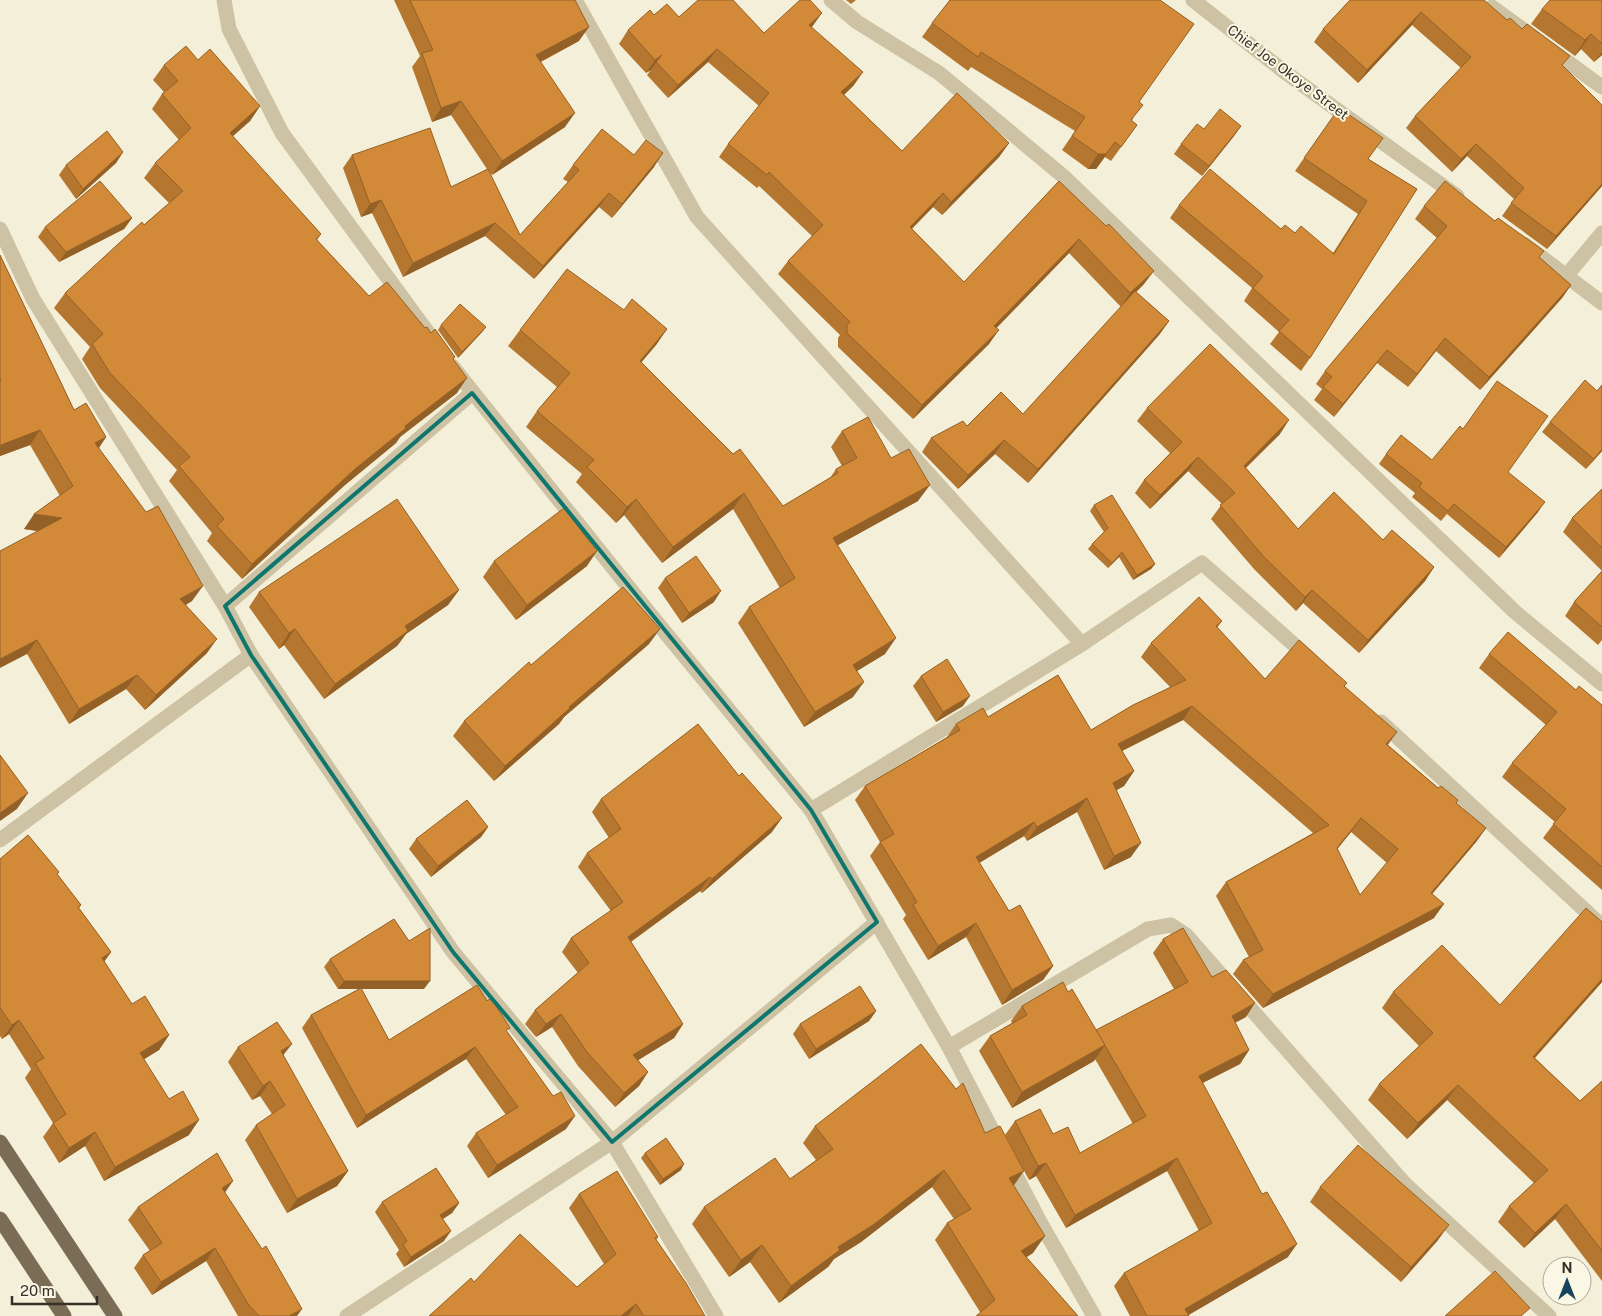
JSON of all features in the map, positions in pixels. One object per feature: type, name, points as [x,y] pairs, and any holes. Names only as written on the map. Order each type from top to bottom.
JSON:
[{"type":"main road","points":[[0,1142],[115,1316]]},
{"type":"main road","points":[[0,1219],[64,1316]]},
{"type":"street","points":[[224,0],[229,29],[282,133],[472,393],[811,810],[949,1047],[1040,1222],[1094,1316]]},
{"type":"street","points":[[575,0],[697,217],[1082,644]]},
{"type":"street","points":[[831,0],[857,22],[939,73],[1063,176],[1515,612],[1602,684]]},
{"type":"street","name":"Chief Joe Okoye Street","points":[[1193,0],[1286,73],[1471,206]]},
{"type":"street","points":[[1492,7],[1602,88]]},
{"type":"street","points":[[0,229],[33,299],[225,606],[251,655],[453,952],[612,1142],[716,1316]]},
{"type":"street","points":[[1567,275],[1602,233]]},
{"type":"street","points":[[1511,234],[1602,303]]},
{"type":"street","points":[[225,606],[472,393]]},
{"type":"street","points":[[811,810],[1082,644],[1202,563],[1319,667]]},
{"type":"street","points":[[0,840],[251,655]]},
{"type":"street","points":[[1370,712],[1602,926]]},
{"type":"street","points":[[347,1316],[612,1142],[877,922]]},
{"type":"street","points":[[949,1047],[1148,929],[1171,925],[1186,935],[1405,1184],[1549,1316]]},
{"type":"highlighted area","points":[[472,393],[811,810],[877,922],[612,1142],[453,952],[251,655],[225,606]]},
{"type":"building","points":[[410,0],[575,0],[589,27],[536,55],[575,113],[502,161],[461,101],[441,108],[422,53],[433,50]]},
{"type":"building","points":[[698,0],[733,0],[764,33],[800,0],[810,0],[822,13],[809,25],[863,72],[841,92],[902,151],[957,93],[1009,143],[951,202],[943,193],[910,227],[964,282],[1059,181],[1106,226],[1109,224],[1154,271],[1130,293],[1079,239],[994,326],[999,330],[922,405],[847,333],[847,325],[850,322],[788,261],[823,225],[769,172],[767,175],[728,144],[769,93],[717,49],[678,85],[656,62],[662,55],[655,60],[628,30],[650,10],[654,15],[667,4],[679,17]]},
{"type":"building","points":[[950,0],[1160,0],[1194,24],[1139,102],[1143,105],[1131,120],[1137,125],[1121,147],[1115,142],[1106,154],[1098,154],[1072,136],[1085,117],[981,52],[978,57],[932,23]]},
{"type":"building","points":[[1350,0],[1484,0],[1507,20],[1510,18],[1522,29],[1527,24],[1570,56],[1562,65],[1602,105],[1602,184],[1556,236],[1511,203],[1524,188],[1476,144],[1461,159],[1415,116],[1471,57],[1421,12],[1367,70],[1323,29]]},
{"type":"building","points":[[1550,0],[1602,0],[1602,44],[1591,34],[1585,40],[1542,9]]},
{"type":"building","points":[[186,46],[198,60],[210,49],[260,106],[230,133],[321,234],[316,239],[369,296],[387,282],[425,328],[427,327],[431,333],[435,329],[467,378],[405,426],[406,428],[355,469],[252,564],[217,526],[224,519],[179,466],[190,457],[110,373],[92,344],[103,334],[65,293],[142,222],[144,225],[183,191],[155,163],[191,128],[162,94],[178,81],[164,65]]},
{"type":"building","points":[[1339,108],[1383,138],[1368,159],[1417,189],[1310,358],[1279,331],[1289,320],[1253,288],[1263,276],[1179,205],[1210,169],[1281,229],[1285,225],[1295,233],[1301,226],[1334,254],[1367,201],[1304,158]]},
{"type":"building","points":[[1220,109],[1241,126],[1209,166],[1181,144],[1197,124],[1204,129]]},
{"type":"building","points":[[430,128],[451,187],[488,169],[520,235],[579,170],[573,165],[602,129],[634,155],[646,140],[663,153],[622,204],[609,193],[543,266],[495,223],[413,263],[381,200],[370,204],[352,155]]},
{"type":"building","points":[[107,131],[123,152],[83,189],[66,165]]},
{"type":"building","points":[[100,181],[132,218],[66,252],[45,227]]},
{"type":"building","points":[[1445,181],[1495,221],[1498,218],[1544,251],[1539,257],[1571,285],[1489,377],[1445,338],[1417,374],[1387,350],[1343,404],[1323,387],[1332,377],[1325,371],[1447,226],[1424,206]]},
{"type":"building","points":[[0,255],[74,410],[86,403],[106,437],[95,443],[146,512],[158,506],[203,586],[180,599],[217,639],[156,695],[137,675],[79,709],[37,640],[0,659],[0,551],[62,518],[34,514],[73,486],[40,430],[1,445],[0,454]]},
{"type":"building","points":[[567,269],[624,310],[632,299],[667,329],[640,361],[733,454],[740,449],[783,506],[838,473],[836,469],[857,458],[842,431],[868,417],[891,458],[909,449],[930,485],[833,538],[896,638],[853,665],[864,682],[815,712],[749,607],[795,578],[744,493],[673,547],[636,499],[627,507],[587,467],[594,460],[537,411],[570,373],[520,330]]},
{"type":"building","points":[[1135,291],[1169,321],[1038,469],[1004,440],[968,475],[931,438],[963,421],[967,426],[1001,392],[1023,414]]},
{"type":"building","points":[[460,304],[486,327],[462,352],[441,325]]},
{"type":"building","points":[[1210,344],[1289,420],[1244,466],[1298,529],[1334,492],[1383,540],[1392,530],[1434,567],[1368,640],[1312,590],[1305,597],[1263,556],[1220,505],[1235,493],[1198,457],[1160,495],[1144,480],[1182,442],[1147,408]]},
{"type":"building","points":[[1585,380],[1597,391],[1602,385],[1602,449],[1594,459],[1550,422]]},
{"type":"building","points":[[1497,381],[1548,416],[1508,472],[1545,502],[1506,547],[1454,504],[1448,511],[1419,487],[1422,483],[1386,454],[1401,435],[1432,460],[1460,426],[1463,429]]},
{"type":"building","points":[[1602,489],[1602,548],[1572,518]]},
{"type":"building","points":[[1112,495],[1155,564],[1137,575],[1122,552],[1112,563],[1092,544],[1108,528],[1094,505]]},
{"type":"building","points":[[397,499],[459,590],[405,626],[408,631],[335,684],[295,629],[289,633],[259,592]]},
{"type":"building","points":[[564,508],[597,551],[527,605],[494,561]]},
{"type":"building","points":[[696,556],[721,591],[689,613],[665,578]]},
{"type":"building","points":[[1602,571],[1602,627],[1574,602]]},
{"type":"building","points":[[623,587],[660,629],[569,707],[505,766],[464,721],[529,662],[531,665]]},
{"type":"building","points":[[1199,597],[1222,621],[1216,626],[1265,679],[1299,640],[1347,683],[1344,686],[1397,732],[1386,744],[1438,788],[1441,786],[1458,800],[1456,803],[1486,828],[1431,893],[1444,904],[1273,994],[1243,960],[1263,950],[1226,882],[1329,825],[1192,706],[1118,744],[1134,771],[1113,783],[1141,843],[1114,856],[1087,798],[1037,827],[1034,822],[976,857],[1009,911],[1020,905],[1053,966],[1012,990],[976,923],[938,946],[913,905],[917,902],[880,842],[894,834],[865,786],[960,730],[956,724],[983,708],[988,717],[1058,675],[1091,730],[1133,705],[1186,680],[1151,643]],"holes":[[[1361,818],[1398,849],[1360,895],[1337,848]]]},
{"type":"building","points":[[1508,632],[1576,690],[1579,686],[1602,705],[1602,867],[1553,824],[1566,809],[1512,763],[1557,712],[1489,654]]},
{"type":"building","points":[[947,659],[970,696],[943,712],[921,676]]},
{"type":"building","points":[[698,724],[739,776],[742,773],[782,818],[712,879],[710,877],[628,937],[683,1024],[633,1055],[648,1072],[624,1093],[587,1052],[561,1014],[546,1024],[535,1010],[589,963],[571,938],[623,902],[587,853],[621,829],[601,799]]},
{"type":"building","points":[[0,755],[28,793],[0,813]]},
{"type":"building","points":[[467,800],[488,827],[438,866],[416,839]]},
{"type":"building","points":[[28,835],[59,872],[57,874],[81,905],[78,907],[111,952],[102,958],[132,1004],[145,996],[169,1035],[140,1053],[169,1099],[183,1091],[199,1120],[115,1167],[95,1132],[69,1148],[53,1123],[66,1114],[35,1063],[44,1058],[19,1020],[12,1025],[0,1008],[0,859]]},
{"type":"building","points":[[1586,908],[1602,922],[1602,979],[1533,1057],[1580,1101],[1602,1081],[1602,1251],[1566,1204],[1535,1233],[1509,1206],[1548,1170],[1458,1085],[1418,1123],[1379,1084],[1433,1033],[1393,992],[1442,945],[1500,1005]]},
{"type":"building","points":[[394,919],[409,941],[430,928],[430,981],[344,981],[330,959]]},
{"type":"building","points":[[1183,928],[1212,977],[1226,970],[1255,1003],[1232,1016],[1249,1050],[1199,1076],[1262,1194],[1267,1192],[1297,1244],[1185,1309],[1189,1316],[1147,1316],[1124,1273],[1212,1223],[1177,1158],[1075,1215],[1046,1163],[1038,1166],[1015,1121],[1040,1109],[1053,1134],[1068,1127],[1080,1153],[1146,1116],[1096,1030],[1188,982],[1163,939]]},
{"type":"building","points":[[1063,982],[1068,992],[1072,989],[1105,1045],[1022,1092],[990,1036],[1027,1015],[1022,1006]]},
{"type":"building","points":[[477,985],[487,1001],[491,998],[510,1028],[506,1030],[553,1096],[561,1092],[575,1116],[497,1165],[476,1133],[518,1107],[475,1047],[366,1115],[311,1015],[361,988],[389,1040]]},
{"type":"building","points":[[860,986],[876,1011],[816,1049],[800,1024]]},
{"type":"building","points":[[277,1022],[292,1044],[281,1051],[348,1171],[297,1199],[256,1125],[285,1105],[270,1081],[263,1086],[238,1047]]},
{"type":"building","points":[[921,1044],[956,1089],[963,1083],[985,1133],[1000,1126],[1024,1171],[1009,1178],[1045,1236],[1021,1251],[1078,1316],[976,1316],[995,1300],[947,1223],[971,1209],[944,1170],[873,1225],[838,1247],[840,1250],[791,1286],[762,1245],[741,1260],[704,1207],[775,1158],[790,1179],[833,1149],[815,1126]]},
{"type":"building","points":[[666,1138],[684,1164],[663,1179],[645,1153]]},
{"type":"building","points":[[1358,1145],[1449,1225],[1411,1267],[1320,1187]]},
{"type":"building","points":[[217,1153],[233,1181],[222,1188],[262,1249],[266,1246],[302,1309],[289,1316],[259,1316],[248,1304],[215,1248],[161,1282],[143,1255],[162,1243],[138,1207]]},
{"type":"building","points":[[436,1168],[459,1203],[440,1215],[451,1231],[411,1257],[403,1245],[407,1241],[382,1202]]},
{"type":"building","points":[[617,1171],[658,1237],[655,1238],[686,1283],[705,1316],[644,1316],[636,1304],[621,1316],[429,1316],[471,1278],[474,1282],[520,1234],[577,1287],[616,1254],[579,1194]]},
{"type":"building","points":[[1495,1271],[1530,1308],[1521,1316],[1445,1316]]}]
